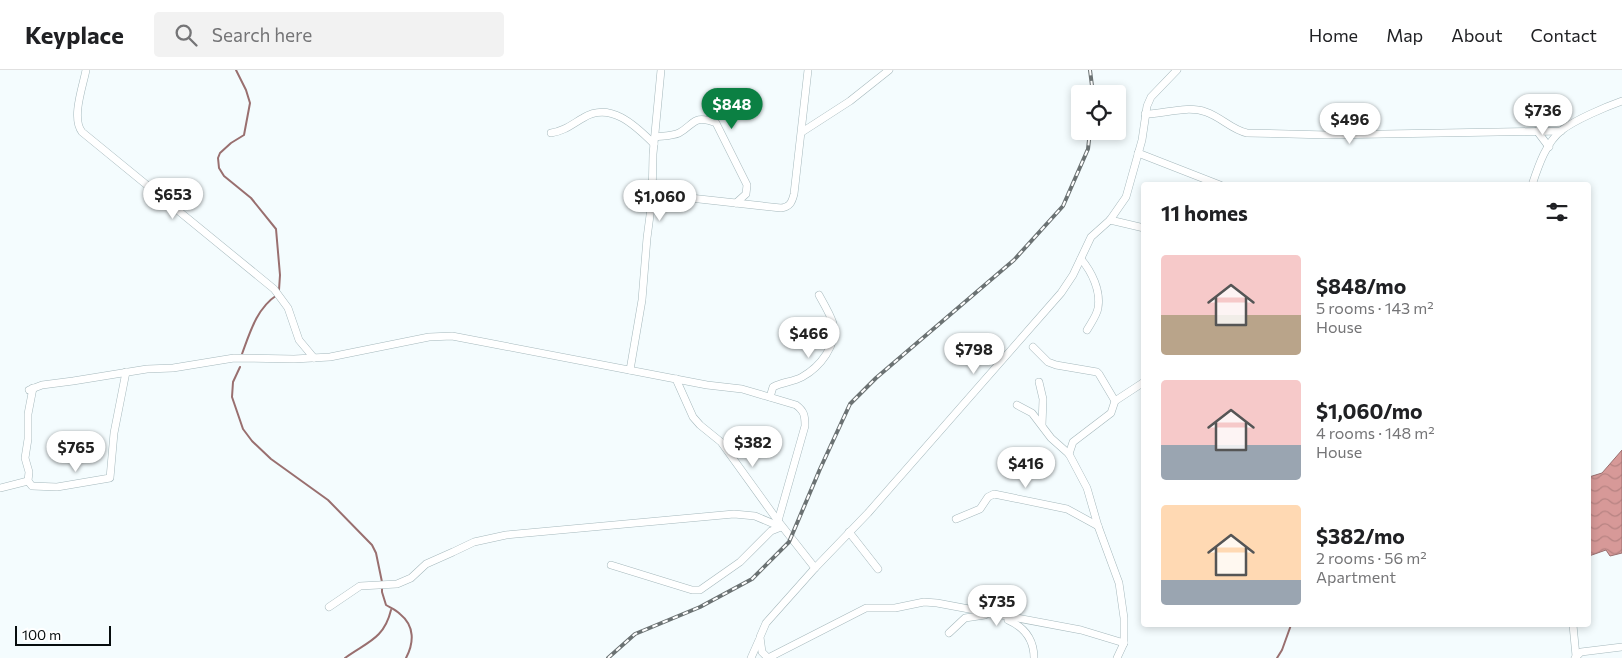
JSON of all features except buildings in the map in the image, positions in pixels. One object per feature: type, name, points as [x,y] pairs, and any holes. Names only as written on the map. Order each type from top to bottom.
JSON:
[{"type":"street","points":[[86,70],[77,113],[78,127],[113,158],[274,289],[288,308],[299,340],[314,358]]},
{"type":"street","points":[[630,370],[640,317],[652,200],[654,140],[661,70]]},
{"type":"street","points":[[652,200],[660,196],[672,196],[781,208],[787,207],[794,194],[808,70]]},
{"type":"street","points":[[802,132],[850,101],[889,70]]},
{"type":"street","points":[[751,658],[766,623],[1061,293],[1074,275],[1091,237],[1110,220],[1126,197],[1138,153],[1145,114],[1151,97],[1177,70]]},
{"type":"street","points":[[1533,182],[1541,158],[1561,131],[1588,116],[1622,101]]},
{"type":"street","points":[[1145,114],[1186,109],[1198,110],[1208,112],[1239,131],[1247,133],[1328,135],[1561,131]]},
{"type":"street","points":[[551,133],[566,129],[591,113],[605,111],[617,115],[654,140],[679,133],[697,120],[716,123],[747,185],[746,194],[736,203]]},
{"type":"street","points":[[1537,131],[1548,147]]},
{"type":"street","points":[[1138,153],[1212,182]]},
{"type":"street","points":[[1110,220],[1141,227]]},
{"type":"street","points":[[1081,259],[1092,274],[1099,306],[1087,330]]},
{"type":"street","points":[[770,397],[773,387],[800,378],[817,367],[830,349],[833,326],[820,295]]},
{"type":"street","points":[[126,372],[114,433],[110,478],[56,487],[32,486],[28,481],[29,472],[25,458],[31,389],[42,385],[126,372],[173,368],[234,358],[314,358],[369,350],[429,337],[452,336],[707,385],[742,389],[796,405],[803,410],[805,426],[780,525],[771,531],[740,562],[700,590],[692,590],[611,565]]},
{"type":"street","points":[[1034,347],[1048,362],[1096,372],[1115,402]]},
{"type":"street","points":[[676,379],[694,417],[700,425],[720,442],[780,525],[815,568]]},
{"type":"street","points":[[1039,382],[1043,399],[1042,425]]},
{"type":"street","points":[[1069,454],[1073,442],[1111,413],[1115,402],[1141,384]]},
{"type":"street","points":[[1017,405],[1032,413],[1051,438],[1069,454],[1087,488],[1098,526],[1119,583],[1124,618],[1124,643],[1117,658]]},
{"type":"street","points":[[0,488],[28,481]]},
{"type":"street","points":[[956,519],[980,509],[988,498],[994,494],[1067,509],[1098,526]]},
{"type":"street","points":[[329,607],[360,586],[397,584],[411,578],[426,564],[474,542],[506,535],[734,514],[755,516],[780,525]]},
{"type":"street","points":[[849,532],[878,569]]},
{"type":"street","points":[[760,637],[762,652],[768,658],[866,608],[896,608],[924,602],[1081,630],[1124,643]]},
{"type":"street","points":[[949,633],[965,618],[985,615],[1004,618],[1018,624],[1025,631],[1030,640],[1034,658]]},
{"type":"street","points":[[1573,627],[1575,657]]},
{"type":"street","points":[[1575,657],[1581,652],[1622,647]]},
{"type":"water","points":[[1622,450],[1622,553],[1610,556],[1606,550],[1591,555],[1591,476],[1602,473]]},
{"type":"waterway","points":[[236,70],[250,103],[244,135],[220,153],[218,158],[219,168],[224,176],[251,198],[276,229],[280,275],[279,290]]},
{"type":"waterway","points":[[242,354],[259,314],[270,300],[277,295]]},
{"type":"waterway","points":[[240,367],[233,382],[232,397],[243,429],[252,441],[271,459],[328,500],[372,545],[376,553],[382,582]]},
{"type":"waterway","points":[[382,587],[386,605],[397,611],[411,629],[412,641],[406,658]]},
{"type":"waterway","points":[[345,658],[379,634],[388,620],[391,610]]},
{"type":"waterway","points":[[1277,658],[1290,627]]},
{"type":"railway","points":[[1090,70],[1092,85]]},
{"type":"railway","points":[[608,658],[635,634],[700,607],[752,579],[789,542],[850,404],[876,378],[1014,260],[1063,206],[1088,149],[1089,140]]}]
